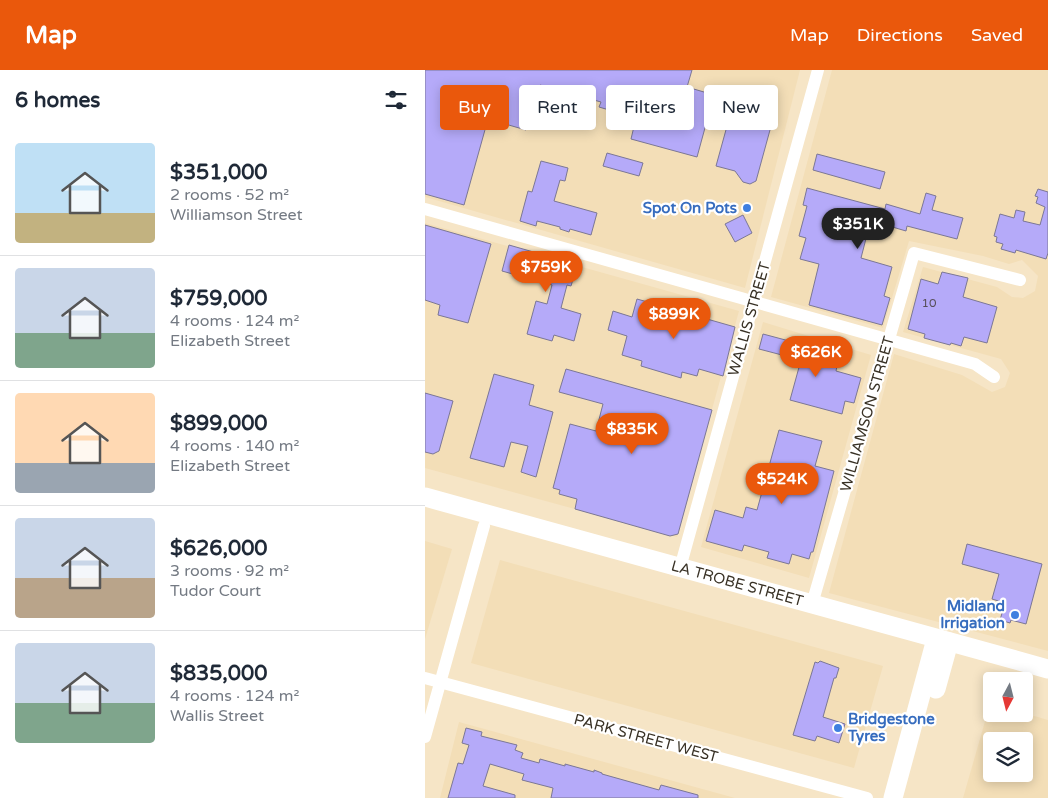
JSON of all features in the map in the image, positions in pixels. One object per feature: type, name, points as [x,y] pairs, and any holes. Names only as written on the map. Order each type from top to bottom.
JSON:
[{"type":"main road","name":"LA TROBE STREET","points":[[425,497],[486,520],[678,575],[941,646],[1048,670]]},
{"type":"main road","name":"LA TROBE STREET","points":[[425,510],[486,520]]},
{"type":"main road","name":"LA TROBE STREET","points":[[941,646],[1048,682]]},
{"type":"main road","points":[[893,798],[941,646]]},
{"type":"main road","points":[[906,798],[941,646]]},
{"type":"street","name":"WALLIS STREET","points":[[678,575],[818,70]]},
{"type":"street","points":[[425,209],[975,364],[994,377]]},
{"type":"street","name":"WILLIAMSON STREET","points":[[810,610],[914,252],[1019,280]]},
{"type":"street","points":[[425,737],[486,520]]},
{"type":"street","name":"PARK STREET WEST","points":[[425,678],[867,798]]},
{"type":"shaded area","points":[[425,70],[800,70],[745,288],[425,197]]},
{"type":"shaded area","points":[[832,70],[1048,70],[1048,651],[829,593],[894,354],[962,375],[992,392],[1005,387],[1010,373],[1001,359],[903,332],[923,267],[997,287],[1012,297],[1023,298],[1035,291],[1038,276],[1022,260],[1009,264],[983,256],[909,241],[883,328],[771,297]]},
{"type":"shaded area","points":[[425,223],[739,311],[677,537],[425,468]]},
{"type":"shaded area","points":[[763,322],[871,355],[809,578],[701,547]]},
{"type":"shaded area","points":[[425,541],[452,549],[425,639]]},
{"type":"shaded area","points":[[500,560],[883,666],[854,768],[471,663]]},
{"type":"shaded area","points":[[1033,716],[1048,720],[1048,798],[963,798],[985,722],[1033,722]]},
{"type":"shaded area","points":[[459,722],[735,798],[440,798]]},
{"type":"building","points":[[425,70],[692,70],[688,85],[606,85],[606,109],[599,107],[601,102],[596,101],[596,85],[519,85],[519,128],[509,125],[509,85],[440,85],[440,130],[485,130],[464,205],[425,194]]},
{"type":"building","points":[[694,89],[704,92],[704,130],[697,157],[631,139],[633,130],[694,130]]},
{"type":"building","points":[[726,130],[770,130],[756,181],[750,184],[743,182],[735,171],[716,166]]},
{"type":"building","points":[[607,153],[643,163],[639,176],[603,166]]},
{"type":"building","points":[[817,154],[885,172],[880,189],[813,170]]},
{"type":"building","points":[[541,161],[568,168],[565,181],[560,180],[554,201],[597,213],[591,235],[570,229],[569,232],[560,229],[560,227],[537,221],[536,226],[520,221],[528,191],[532,192]]},
{"type":"building","points":[[807,188],[885,209],[886,204],[920,214],[926,193],[936,196],[932,210],[963,218],[957,239],[907,226],[906,231],[872,221],[870,223],[861,258],[892,267],[884,296],[890,298],[882,325],[809,305],[819,264],[800,259],[806,238],[799,236],[807,206],[803,205]]},
{"type":"building","points":[[1038,189],[1048,192],[1048,253],[1046,259],[1016,250],[1015,253],[1001,249],[1003,244],[996,242],[997,237],[994,236],[1000,214],[1014,218],[1016,210],[1025,212],[1023,221],[1040,225],[1045,207],[1036,203],[1038,197],[1035,196]]},
{"type":"building","points":[[743,215],[752,233],[735,242],[725,224]]},
{"type":"building","points":[[425,225],[491,244],[468,323],[438,315],[440,305],[425,300]]},
{"type":"building","points":[[509,245],[558,259],[557,264],[576,269],[571,286],[567,285],[561,308],[581,314],[574,341],[554,335],[552,341],[527,334],[536,301],[547,304],[552,285],[502,271]]},
{"type":"building","points":[[942,272],[968,278],[963,297],[997,307],[987,343],[964,337],[961,346],[951,343],[950,345],[924,338],[925,334],[908,329],[921,279],[938,284]]},
{"type":"building","points":[[637,299],[735,327],[723,376],[699,369],[697,376],[682,372],[681,378],[641,366],[642,361],[622,355],[627,336],[608,330],[613,311],[632,317]]},
{"type":"building","points":[[763,334],[793,342],[792,348],[838,361],[836,371],[861,378],[854,403],[845,401],[842,414],[790,400],[801,360],[759,349]]},
{"type":"building","points":[[566,369],[712,410],[678,534],[670,536],[575,509],[577,499],[559,494],[560,490],[553,488],[570,424],[596,431],[603,404],[559,392]]},
{"type":"building","points":[[494,374],[534,385],[529,405],[553,412],[536,477],[521,472],[528,446],[511,442],[504,467],[470,458]]},
{"type":"building","points":[[425,393],[453,401],[439,451],[433,454],[425,452]]},
{"type":"building","points":[[779,430],[822,441],[815,466],[834,471],[813,552],[811,552],[809,559],[792,554],[789,564],[767,558],[769,552],[744,545],[742,551],[706,541],[715,510],[743,518],[746,507],[757,510]]},
{"type":"building","points":[[967,544],[1042,564],[1026,624],[1011,620],[1010,623],[1000,620],[1005,603],[992,599],[999,574],[962,564]]},
{"type":"building","points":[[820,661],[839,668],[836,678],[834,678],[823,717],[845,724],[839,743],[817,736],[815,741],[793,735],[815,662],[818,663]]},
{"type":"building","points":[[466,728],[482,732],[481,736],[517,745],[515,750],[523,753],[521,758],[539,763],[540,759],[594,772],[594,770],[659,790],[661,785],[698,795],[698,798],[551,798],[553,788],[522,780],[524,774],[490,764],[483,786],[515,795],[515,798],[448,798],[458,763],[463,764],[469,745],[462,743]]},
{"type":"place","name":"Spot On Pots","points":[[747,208]]},
{"type":"place","name":"Midland Irrigation","points":[[1015,615]]},
{"type":"place","name":"Bridgestone Tyres","points":[[838,728]]}]
